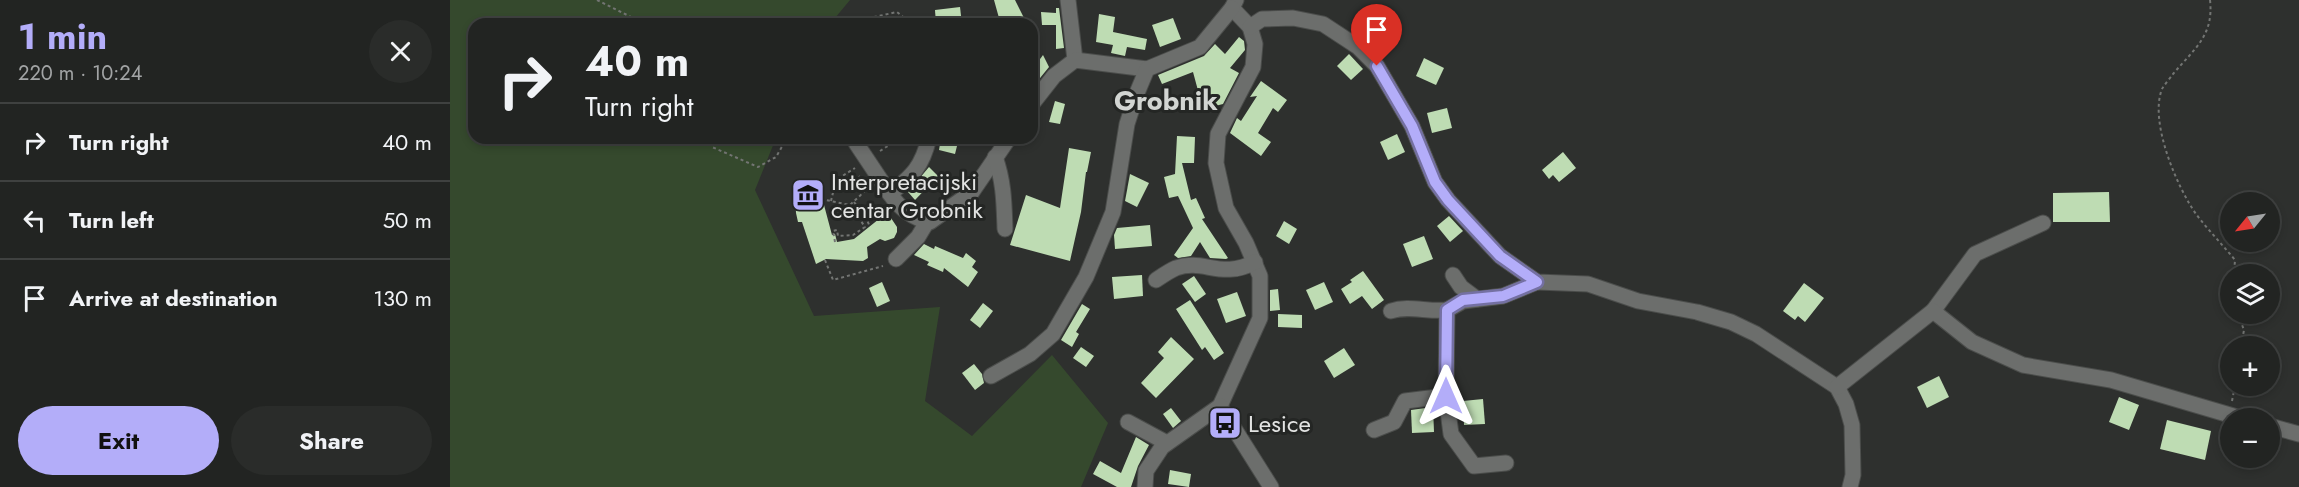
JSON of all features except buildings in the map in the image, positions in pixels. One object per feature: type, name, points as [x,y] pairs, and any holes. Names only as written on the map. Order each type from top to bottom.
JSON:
[{"type":"street","points":[[1068,0],[1075,60]]},
{"type":"street","points":[[1038,96],[1054,76],[1075,60],[1147,69],[1200,47],[1234,4],[1250,27],[1255,44],[1253,67],[1218,134],[1216,164],[1226,208],[1260,276],[1260,318],[1240,357],[1220,406],[1162,447],[1146,471],[1145,487]]},
{"type":"street","points":[[1250,27],[1262,19],[1293,18],[1323,24],[1358,47],[1377,66],[1412,126],[1435,182],[1448,200],[1500,256],[1537,282]]},
{"type":"street","points":[[991,376],[1030,354],[1053,334],[1086,277],[1113,212],[1127,124],[1147,69]]},
{"type":"street","points":[[857,144],[900,208],[927,222]]},
{"type":"street","points":[[890,194],[915,173],[925,156],[928,144]]},
{"type":"street","points":[[896,259],[927,222],[942,215],[972,192],[1005,144]]},
{"type":"street","points":[[995,158],[1001,175],[1005,199],[1005,229]]},
{"type":"street","points":[[1837,387],[1933,311],[1975,254],[2043,224]]},
{"type":"street","points":[[1156,280],[1178,267],[1189,266],[1230,271],[1242,269],[1255,262]]},
{"type":"street","points":[[1453,275],[1461,287],[1477,299]]},
{"type":"street","points":[[1391,311],[1404,307],[1429,312],[1447,310],[1463,300],[1503,296],[1537,282],[1588,284],[1638,301],[1697,312],[1731,322],[1756,334],[1837,387],[1846,404],[1852,425],[1853,475],[1850,487]]},
{"type":"street","points":[[1447,310],[1446,396],[1451,434],[1474,466],[1506,463]]},
{"type":"street","points":[[1933,311],[1972,342],[2023,365],[2111,380],[2220,412]]},
{"type":"street","points":[[1374,430],[1394,422],[1405,401],[1446,396]]},
{"type":"street","points":[[1220,406],[1271,487]]},
{"type":"street","points":[[1128,422],[1167,443]]},
{"type":"street","points":[[2280,429],[2299,434]]},
{"type":"path","points":[[597,0],[633,18]]},
{"type":"path","points":[[2210,0],[2212,16],[2206,34],[2162,90],[2159,117],[2162,142],[2181,187],[2196,214],[2235,260],[2235,264]]},
{"type":"path","points":[[873,18],[897,12],[904,18]]},
{"type":"path","points":[[710,144],[712,147],[758,167],[776,157],[784,144]]},
{"type":"path","points":[[850,205],[866,190],[856,168]]},
{"type":"path","points":[[831,201],[836,180]]},
{"type":"path","points":[[821,199],[850,205],[865,227],[853,235],[838,236],[837,230],[833,231],[835,242]]},
{"type":"path","points":[[854,201],[870,227]]},
{"type":"path","points":[[825,260],[833,280],[880,268],[896,259]]},
{"type":"green space","points":[[450,0],[850,0],[835,18],[468,18],[468,144],[774,144],[755,190],[814,316],[940,307],[925,401],[972,436],[1052,355],[1108,423],[1081,487],[450,487]]},
{"type":"place","name":"Interpretacijski centar Grobnik","points":[[808,195]]},
{"type":"place","name":"Lesice","points":[[1225,423]]},
{"type":"district","name":"Grobnik","points":[[1166,100]]},
{"type":"route","points":[[1377,66],[1412,126],[1435,182],[1448,200],[1500,256],[1537,282],[1503,296],[1463,300],[1447,310],[1446,396]]}]
